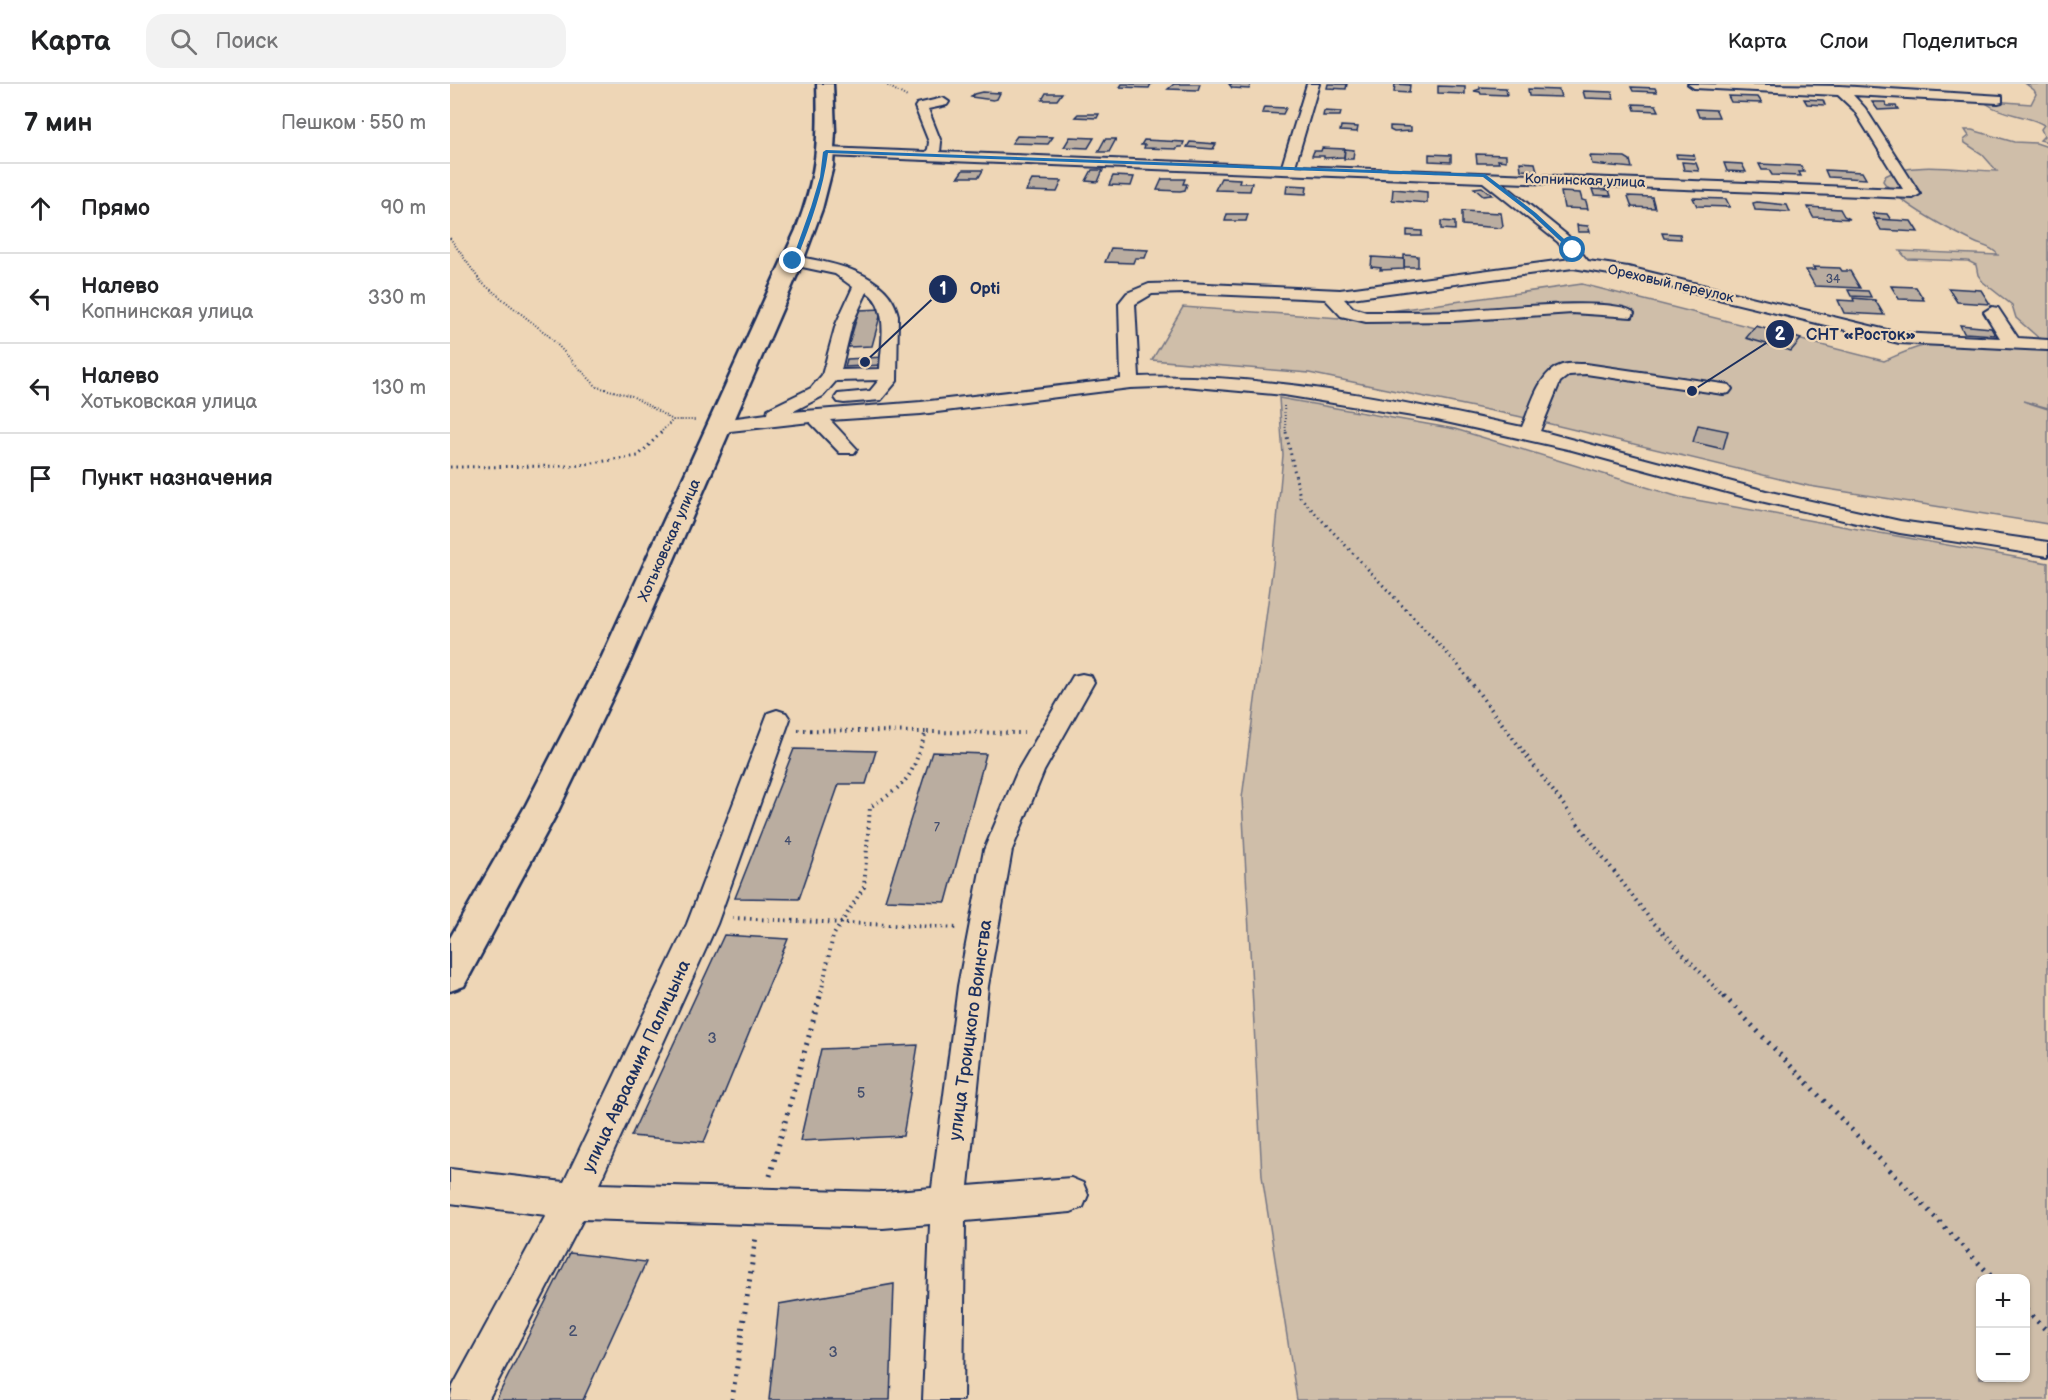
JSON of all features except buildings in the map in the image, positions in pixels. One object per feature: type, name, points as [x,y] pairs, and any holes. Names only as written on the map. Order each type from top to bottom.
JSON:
[{"type":"main road","name":"Хотьковская улица","points":[[450,974],[557,778],[615,661],[793,261],[823,177],[826,152],[825,84]]},
{"type":"street","points":[[1288,168],[1313,84]]},
{"type":"street","points":[[1694,84],[1998,99]]},
{"type":"street","name":"Копнинская улица","points":[[826,152],[1288,168],[1913,194],[1859,108],[1840,90]]},
{"type":"street","points":[[930,155],[936,147],[921,107],[943,102]]},
{"type":"street","points":[[1485,176],[1563,239],[1582,264]]},
{"type":"street","points":[[793,261],[834,268],[858,279],[877,292],[888,305],[891,328],[888,374],[883,389],[875,396],[802,400]]},
{"type":"street","name":"Ореховый переулок","points":[[1130,383],[1128,303],[1133,296],[1149,289],[1166,287],[1330,295],[1450,281],[1554,265],[1582,264],[1628,272],[1899,338],[2048,345]]},
{"type":"street","points":[[752,422],[817,392],[831,376],[844,324],[861,286],[858,279]]},
{"type":"street","points":[[1330,295],[1347,312],[1366,317],[1443,316],[1572,308],[1626,313]]},
{"type":"street","points":[[1992,312],[2012,343]]},
{"type":"street","points":[[1529,434],[1552,379],[1566,370],[1586,369],[1724,389]]},
{"type":"street","points":[[831,376],[888,374]]},
{"type":"street","points":[[721,426],[932,407],[1130,383],[1184,381],[1284,390],[1437,414],[1529,434],[1763,496],[1900,527],[2048,549]]},
{"type":"street","points":[[815,416],[847,449]]},
{"type":"street","name":"улица Троицкого Воинства","points":[[943,1400],[948,1205],[973,986],[998,850],[1031,770],[1082,682]]},
{"type":"street","name":"улица Авраамия Палицына","points":[[467,1400],[573,1201],[704,917],[775,724]]},
{"type":"street","points":[[450,1186],[573,1201],[884,1210],[1071,1195]]},
{"type":"path","points":[[885,84],[922,106]]},
{"type":"path","points":[[450,238],[481,282],[548,335],[597,387],[632,396],[673,420],[638,456],[573,466],[450,467]]},
{"type":"path","points":[[1284,390],[1286,434],[1300,497],[1458,665],[1650,919],[1989,1274]]},
{"type":"path","points":[[775,724],[926,732],[1052,734]]},
{"type":"path","points":[[732,1400],[761,1207],[814,1024],[833,936],[864,887],[867,871],[866,836],[870,807],[899,789],[911,777],[926,732]]},
{"type":"path","points":[[704,917],[983,929]]},
{"type":"path","points":[[2030,1315],[2048,1332]]},
{"type":"shaded area","points":[[2026,84],[2048,84],[2048,142],[2040,140],[2044,136],[2041,129],[2044,125],[2001,111],[1986,102],[2031,104],[2036,94]]},
{"type":"shaded area","points":[[1965,130],[2014,142],[2036,143],[2048,147],[2048,408],[2023,401],[2048,409],[2048,524],[1809,486],[1517,416],[1309,373],[1152,360],[1183,307],[1340,318],[1582,284],[1884,361],[1928,345],[2034,348],[2041,340],[2016,318],[2012,305],[1983,282],[1978,275],[1976,265],[1968,261],[1907,259],[1900,251],[1998,255],[1990,248],[1964,237],[1925,215],[1900,198],[1883,181],[1885,176],[1910,168],[1997,171],[1982,154],[1965,143],[1964,140],[1969,136]]},
{"type":"shaded area","points":[[1279,398],[1455,429],[1679,497],[2048,563],[2048,1400],[1297,1400],[1262,1176],[1242,798],[1273,565],[1283,455]]},
{"type":"place","name":"Opti","points":[[865,362]]},
{"type":"place","name":"СНТ «Росток»","points":[[1692,391]]},
{"type":"route","points":[[793,261],[814,207],[823,177],[826,152],[1485,176],[1534,214],[1573,250]]}]
